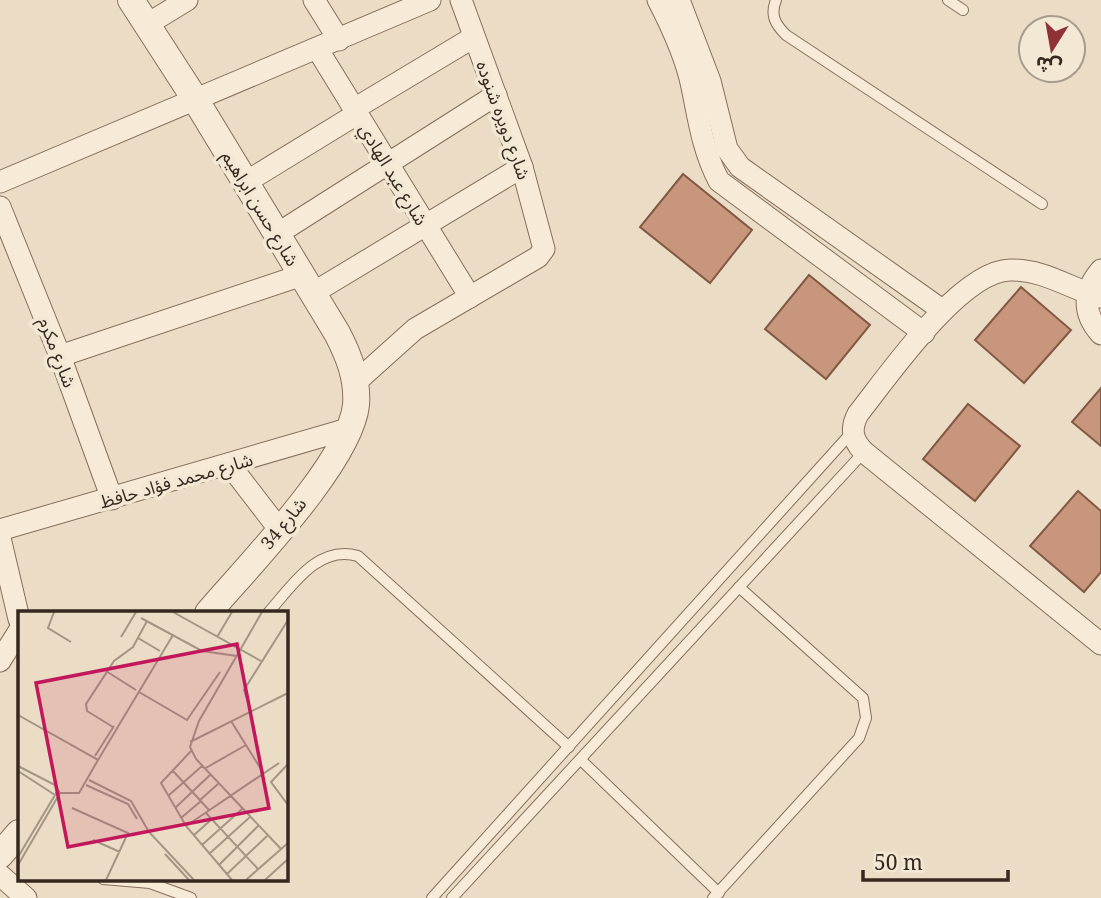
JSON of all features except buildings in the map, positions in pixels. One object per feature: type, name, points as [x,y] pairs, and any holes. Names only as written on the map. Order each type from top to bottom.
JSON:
[{"type":"street","name":"شارع حسن ابراهيم","points":[[131,0],[246,182],[349,357],[356,382],[356,405],[351,428]]},
{"type":"street","points":[[146,24],[187,0]]},
{"type":"street","points":[[314,0],[339,40]]},
{"type":"street","points":[[0,182],[318,50],[430,0]]},
{"type":"street","name":"شارع دويره شنوده","points":[[461,0],[523,167],[544,241],[544,249],[538,257],[470,297]]},
{"type":"street","points":[[658,0],[691,85],[705,154],[719,181],[924,333]]},
{"type":"street","points":[[679,0],[710,81],[727,149],[740,167],[942,310]]},
{"type":"street","points":[[246,182],[474,37]]},
{"type":"street","name":"شارع عبد الهادي","points":[[318,50],[470,297]]},
{"type":"street","points":[[277,234],[496,95]]},
{"type":"street","points":[[60,356],[307,284],[425,225],[523,167]]},
{"type":"street","name":"شارع مكرم","points":[[0,207],[60,356],[112,499]]},
{"type":"street","points":[[1094,296],[1048,276],[1008,270],[986,275],[942,310],[858,414],[852,432],[856,444],[864,452],[1101,644]]},
{"type":"street","points":[[1101,270],[1090,319],[1101,334]]},
{"type":"street","points":[[356,382],[415,329],[470,297]]},
{"type":"street","name":"شارع محمد فؤاد حافظ","points":[[0,530],[351,428]]},
{"type":"street","name":"شارع 34","points":[[210,611],[334,460],[351,428]]},
{"type":"street","points":[[229,464],[279,530]]},
{"type":"street","points":[[0,538],[18,615]]},
{"type":"street","points":[[0,661],[18,633]]},
{"type":"street","points":[[0,876],[26,898]]},
{"type":"lane","points":[[776,0],[773,15],[777,26],[786,35],[1042,204]]},
{"type":"lane","points":[[948,0],[963,10]]},
{"type":"lane","points":[[432,898],[852,432]]},
{"type":"lane","points":[[453,898],[864,452]]},
{"type":"lane","points":[[270,611],[316,561],[344,552],[358,556],[569,747]]},
{"type":"lane","points":[[581,760],[716,895],[859,738],[866,718],[863,698],[739,587]]},
{"type":"lane","points":[[115,880],[150,883],[191,898]]}]
